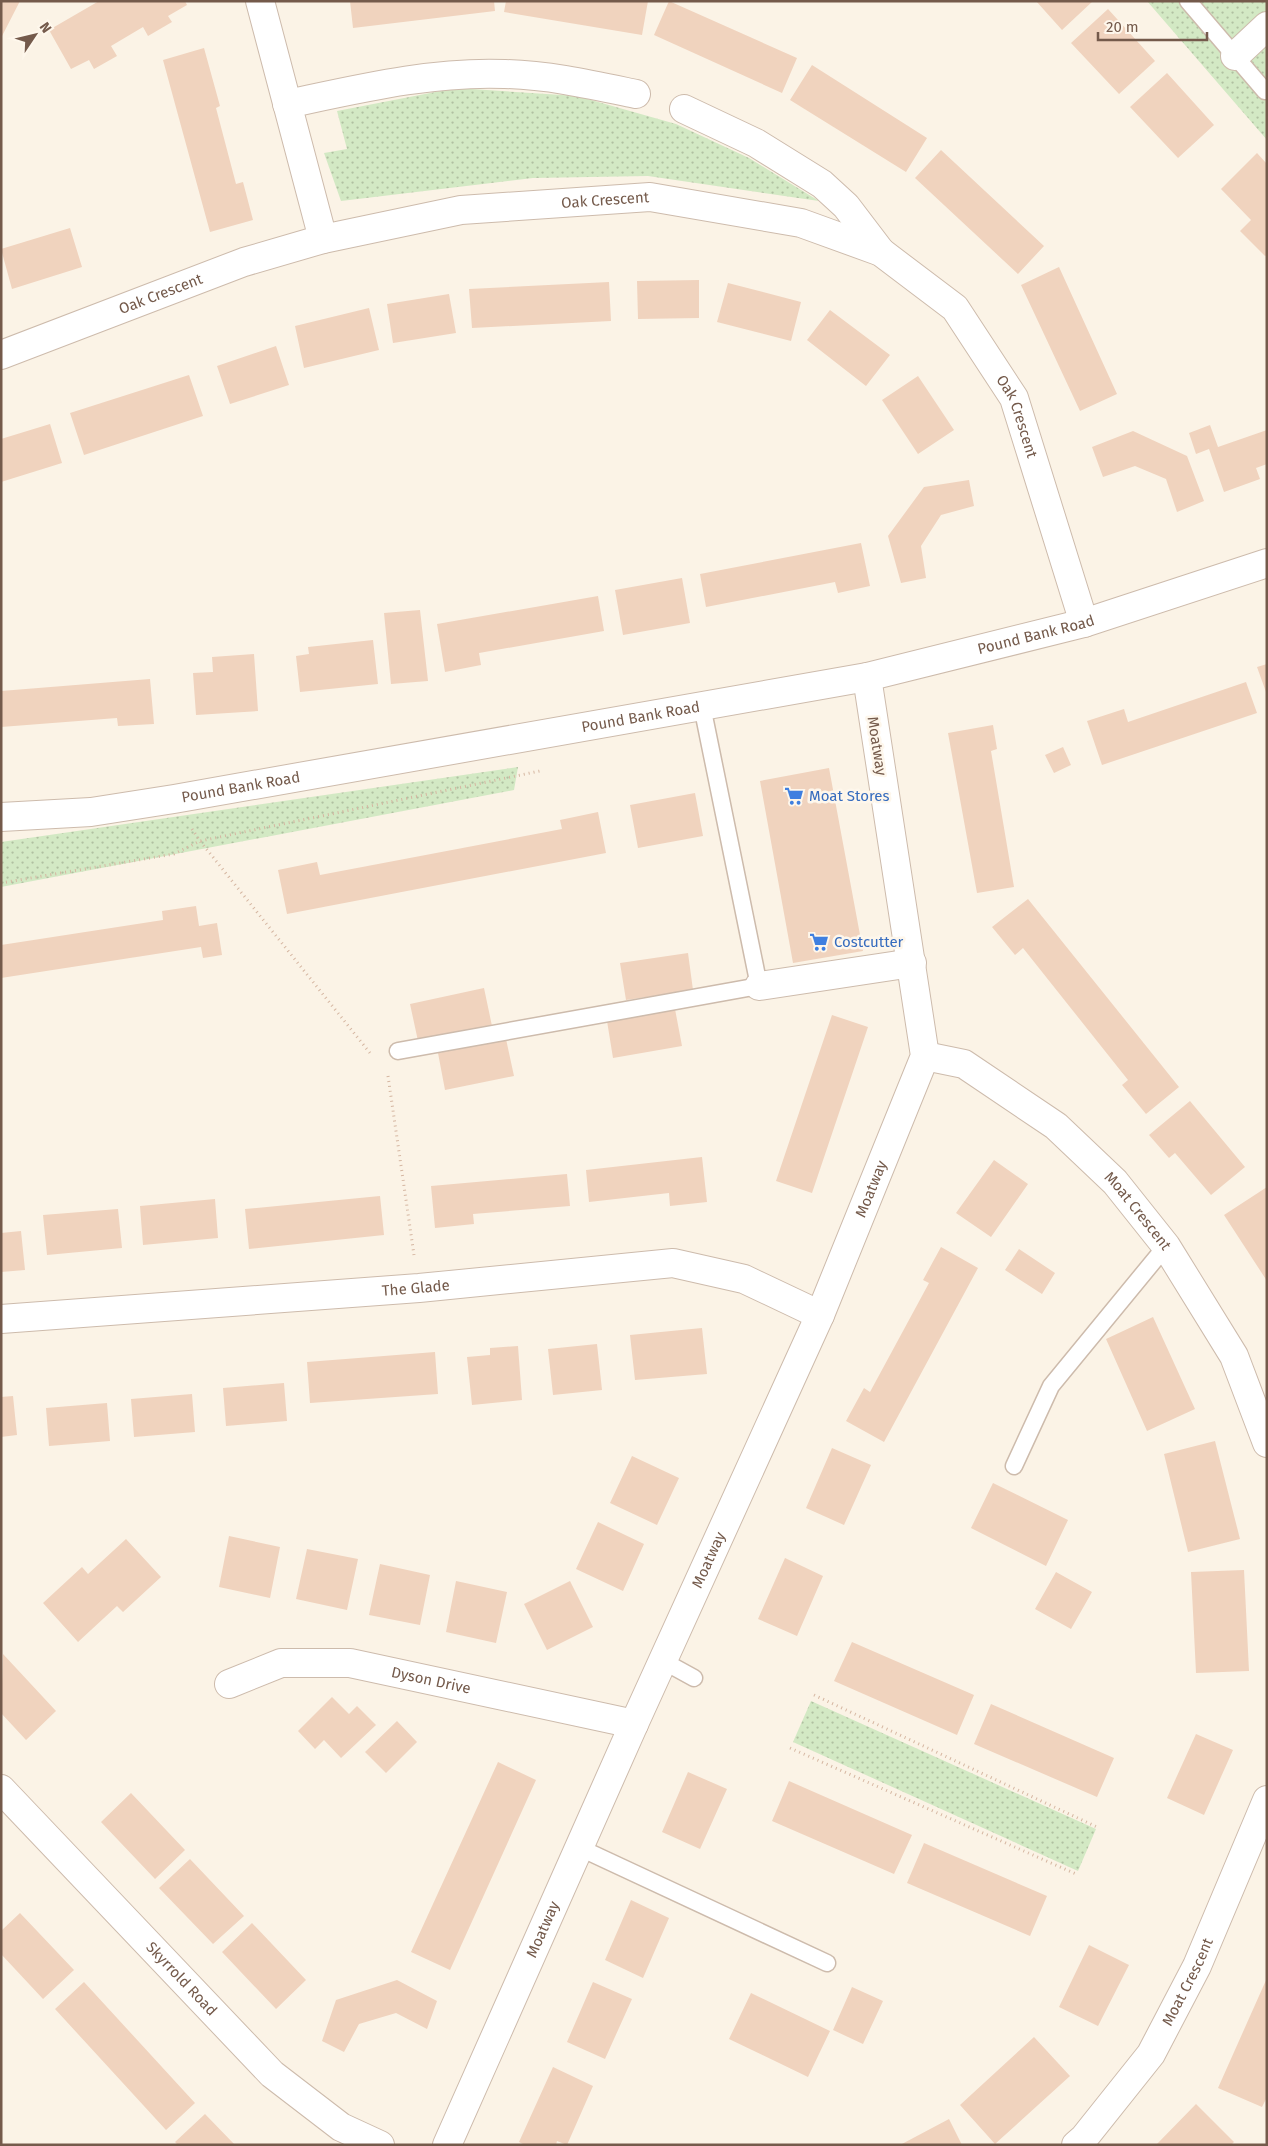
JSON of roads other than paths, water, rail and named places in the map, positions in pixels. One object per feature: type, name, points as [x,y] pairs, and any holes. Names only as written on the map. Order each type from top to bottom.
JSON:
[{"type":"street","points":[[260,1],[323,239]]},
{"type":"street","points":[[1235,56],[1267,26]]},
{"type":"street","points":[[287,104],[355,90],[429,78],[503,74],[545,77],[636,94]]},
{"type":"street","name":"Oak Crescent","points":[[684,109],[756,143],[822,184],[846,206],[881,252],[955,308],[1014,398],[1084,623]]},
{"type":"street","name":"Oak Crescent","points":[[1,355],[244,262],[323,239],[461,210],[650,197],[801,223],[881,252]]},
{"type":"street","name":"Pound Bank Road","points":[[1,816],[91,812],[174,799],[564,732],[867,677],[1084,623],[1267,563]]},
{"type":"street","name":"Moatway","points":[[447,2145],[578,1847],[820,1315],[925,1056],[867,677]]},
{"type":"street","points":[[759,986],[912,963]]},
{"type":"street","name":"Moat Crescent","points":[[925,1056],[964,1064],[1056,1126],[1115,1182],[1166,1246],[1234,1356],[1267,1443]]},
{"type":"street","name":"The Glade","points":[[1,1320],[419,1288],[673,1263],[744,1278],[820,1315]]},
{"type":"street","name":"Dyson Drive","points":[[230,1684],[281,1663],[350,1663],[634,1724]]},
{"type":"street","name":"Skyrrold Road","points":[[1,1789],[272,2074],[341,2127],[380,2145]]},
{"type":"street","name":"Moat Crescent","points":[[1076,2145],[1084,2138],[1151,2054],[1197,1966],[1212,1904],[1267,1800]]},
{"type":"lane","points":[[1188,1],[1265,91]]},
{"type":"lane","points":[[398,1051],[759,986],[702,706]]},
{"type":"lane","points":[[1014,1466],[1051,1386],[1166,1246]]},
{"type":"lane","points":[[663,1661],[694,1678]]},
{"type":"lane","points":[[578,1847],[827,1963]]},
{"type":"place","name":"Moat Stores","points":[[794,796]]},
{"type":"place","name":"Costcutter","points":[[819,942]]}]
